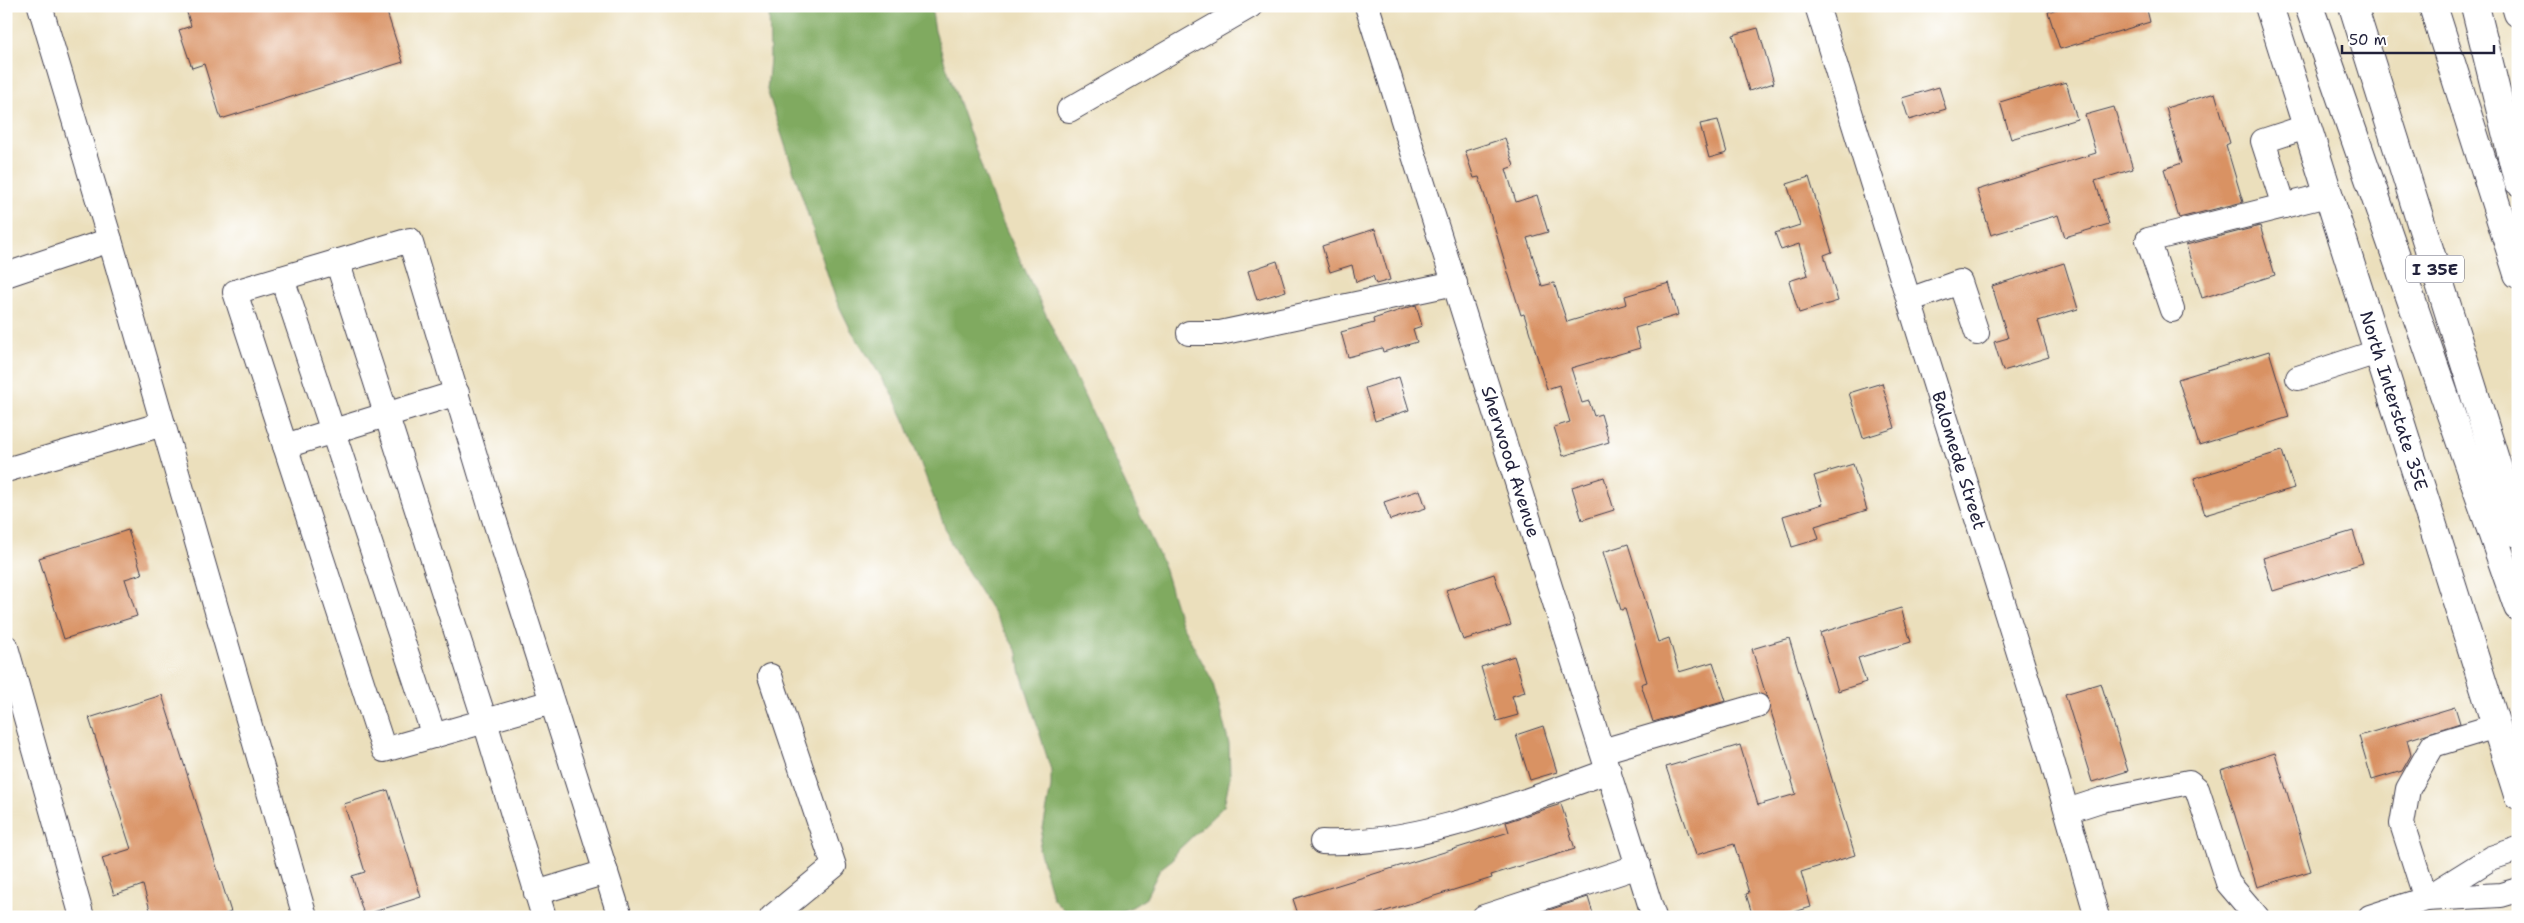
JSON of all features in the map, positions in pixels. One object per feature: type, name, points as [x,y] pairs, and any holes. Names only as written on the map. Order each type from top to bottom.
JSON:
[{"type":"main road","name":"North Interstate 35E","points":[[2269,6],[2433,531],[2507,731],[2518,795]]},
{"type":"main road","points":[[2309,6],[2518,607]]},
{"type":"main road","name":"I 35E","points":[[2353,6],[2518,533]]},
{"type":"main road","points":[[2433,6],[2518,274]]},
{"type":"main road","points":[[2474,6],[2518,181]]},
{"type":"main road","points":[[2516,6],[2518,13]]},
{"type":"street","points":[[40,6],[110,240],[305,917]]},
{"type":"street","points":[[1069,110],[1250,6]]},
{"type":"street","name":"Sherwood Avenue","points":[[1367,6],[1654,917]]},
{"type":"street","name":"Balomede Street","points":[[1817,6],[2067,811],[2097,917]]},
{"type":"street","points":[[2284,206],[2263,141],[2306,127]]},
{"type":"street","points":[[2172,310],[2148,240],[2328,195]]},
{"type":"street","points":[[6,275],[110,240]]},
{"type":"street","points":[[552,702],[384,750],[235,292],[410,240],[491,509],[620,917]]},
{"type":"street","points":[[337,261],[388,414],[544,917]]},
{"type":"street","points":[[282,278],[434,736]]},
{"type":"street","points":[[1909,300],[1960,282],[1977,333]]},
{"type":"street","points":[[1189,334],[1220,333],[1455,284]]},
{"type":"street","points":[[2298,378],[2377,352]]},
{"type":"street","points":[[285,446],[457,393]]},
{"type":"street","points":[[6,470],[163,424]]},
{"type":"street","points":[[6,647],[82,917]]},
{"type":"street","points":[[770,676],[834,866],[772,917]]},
{"type":"street","points":[[1322,842],[1353,844],[1464,822],[1605,761],[1757,706]]},
{"type":"street","points":[[2426,899],[2402,824],[2408,789],[2433,745],[2507,731]]},
{"type":"street","points":[[2067,811],[2101,800],[2189,782],[2197,789],[2228,883],[2257,917]]},
{"type":"street","points":[[2370,917],[2426,899],[2491,858],[2518,850]]},
{"type":"street","points":[[1484,917],[1639,866]]},
{"type":"street","points":[[536,893],[606,872]]},
{"type":"street","points":[[2426,899],[2501,895],[2518,890]]},
{"type":"green space","points":[[769,6],[931,6],[935,31],[944,60],[996,208],[1163,564],[1181,623],[1212,680],[1229,744],[1230,776],[1224,806],[1175,853],[1173,859],[1160,869],[1145,899],[1132,907],[1106,917],[1076,917],[1066,912],[1053,899],[1039,849],[1051,787],[1051,770],[1020,670],[1018,653],[951,544],[906,424],[891,392],[851,330],[836,300],[767,90],[770,59]]},
{"type":"building","points":[[185,6],[385,6],[403,62],[221,119],[204,64],[192,68],[179,30],[191,26]]},
{"type":"building","points":[[2066,6],[2146,6],[2150,22],[2060,49],[2048,12]]},
{"type":"building","points":[[1758,28],[1774,83],[1749,91],[1733,35]]},
{"type":"building","points":[[2066,82],[2077,119],[2011,139],[2000,102]]},
{"type":"building","points":[[1939,87],[1946,109],[1909,120],[1902,98]]},
{"type":"building","points":[[2215,93],[2230,143],[2226,145],[2243,202],[2179,218],[2164,169],[2182,163],[2166,108]]},
{"type":"building","points":[[2114,107],[2133,169],[2095,181],[2109,224],[2065,237],[2058,215],[1991,235],[1977,190],[2096,153],[2085,115]]},
{"type":"building","points":[[1718,120],[1727,153],[1709,158],[1700,124]]},
{"type":"building","points":[[1505,138],[1514,166],[1506,169],[1516,202],[1537,195],[1548,232],[1527,238],[1542,286],[1554,283],[1567,322],[1627,304],[1625,296],[1669,283],[1678,315],[1635,328],[1640,348],[1571,368],[1582,403],[1589,401],[1594,416],[1601,414],[1609,442],[1563,456],[1554,427],[1570,422],[1559,385],[1547,389],[1524,314],[1521,315],[1479,177],[1474,178],[1465,151]]},
{"type":"building","points":[[1809,177],[1832,252],[1824,255],[1838,301],[1799,313],[1789,281],[1808,275],[1799,244],[1781,250],[1775,233],[1800,225],[1787,184]]},
{"type":"building","points":[[2260,226],[2275,275],[2202,298],[2186,245]]},
{"type":"building","points":[[1375,229],[1390,280],[1376,284],[1373,276],[1356,282],[1352,265],[1330,272],[1322,246]]},
{"type":"building","points":[[1277,261],[1286,291],[1257,300],[1248,271]]},
{"type":"building","points":[[2064,263],[2078,309],[2038,321],[2049,357],[2003,371],[1994,342],[2008,338],[1992,286]]},
{"type":"building","points":[[1416,305],[1422,326],[1413,329],[1417,342],[1383,352],[1382,348],[1348,357],[1341,332],[1374,323],[1373,319]]},
{"type":"building","points":[[2269,351],[2289,417],[2199,445],[2178,379]]},
{"type":"building","points":[[1399,377],[1409,410],[1375,421],[1365,388]]},
{"type":"building","points":[[1882,383],[1895,428],[1863,438],[1849,393]]},
{"type":"building","points":[[2282,451],[2294,488],[2205,515],[2194,478]]},
{"type":"building","points":[[1853,464],[1867,510],[1815,526],[1819,539],[1792,547],[1783,516],[1823,504],[1814,476]]},
{"type":"building","points":[[1604,477],[1614,510],[1582,520],[1572,487]]},
{"type":"building","points":[[1420,490],[1426,508],[1390,520],[1384,502]]},
{"type":"building","points":[[128,530],[142,574],[125,579],[137,616],[64,639],[39,558]]},
{"type":"building","points":[[2353,531],[2363,563],[2273,591],[2263,558]]},
{"type":"building","points":[[1628,544],[1658,642],[1669,638],[1679,672],[1713,662],[1726,701],[1653,722],[1641,684],[1647,682],[1625,609],[1621,610],[1603,552]]},
{"type":"building","points":[[1494,574],[1511,625],[1463,640],[1446,590]]},
{"type":"building","points":[[1901,608],[1911,642],[1858,658],[1866,682],[1838,691],[1820,633]]},
{"type":"building","points":[[1789,638],[1855,855],[1801,872],[1811,907],[1778,917],[1753,917],[1746,894],[1749,893],[1734,844],[1696,855],[1666,767],[1740,745],[1758,805],[1796,794],[1752,649]]},
{"type":"building","points":[[1514,656],[1525,692],[1512,696],[1518,715],[1497,721],[1481,667]]},
{"type":"building","points":[[2101,683],[2128,771],[2092,782],[2065,694]]},
{"type":"building","points":[[162,695],[231,912],[217,917],[152,917],[143,885],[114,895],[102,858],[131,849],[89,718]]},
{"type":"building","points":[[2455,707],[2460,723],[2407,740],[2411,755],[2402,771],[2372,780],[2359,736]]},
{"type":"building","points":[[1543,726],[1557,772],[1530,780],[1516,735]]},
{"type":"building","points":[[2275,753],[2311,871],[2257,887],[2221,770]]},
{"type":"building","points":[[388,790],[421,897],[364,915],[352,876],[365,872],[344,804]]},
{"type":"building","points":[[1561,804],[1575,849],[1491,875],[1492,878],[1367,917],[1299,917],[1293,899],[1509,832],[1506,822]]},
{"type":"building","points":[[1588,897],[1594,917],[1538,917],[1537,914]]}]
